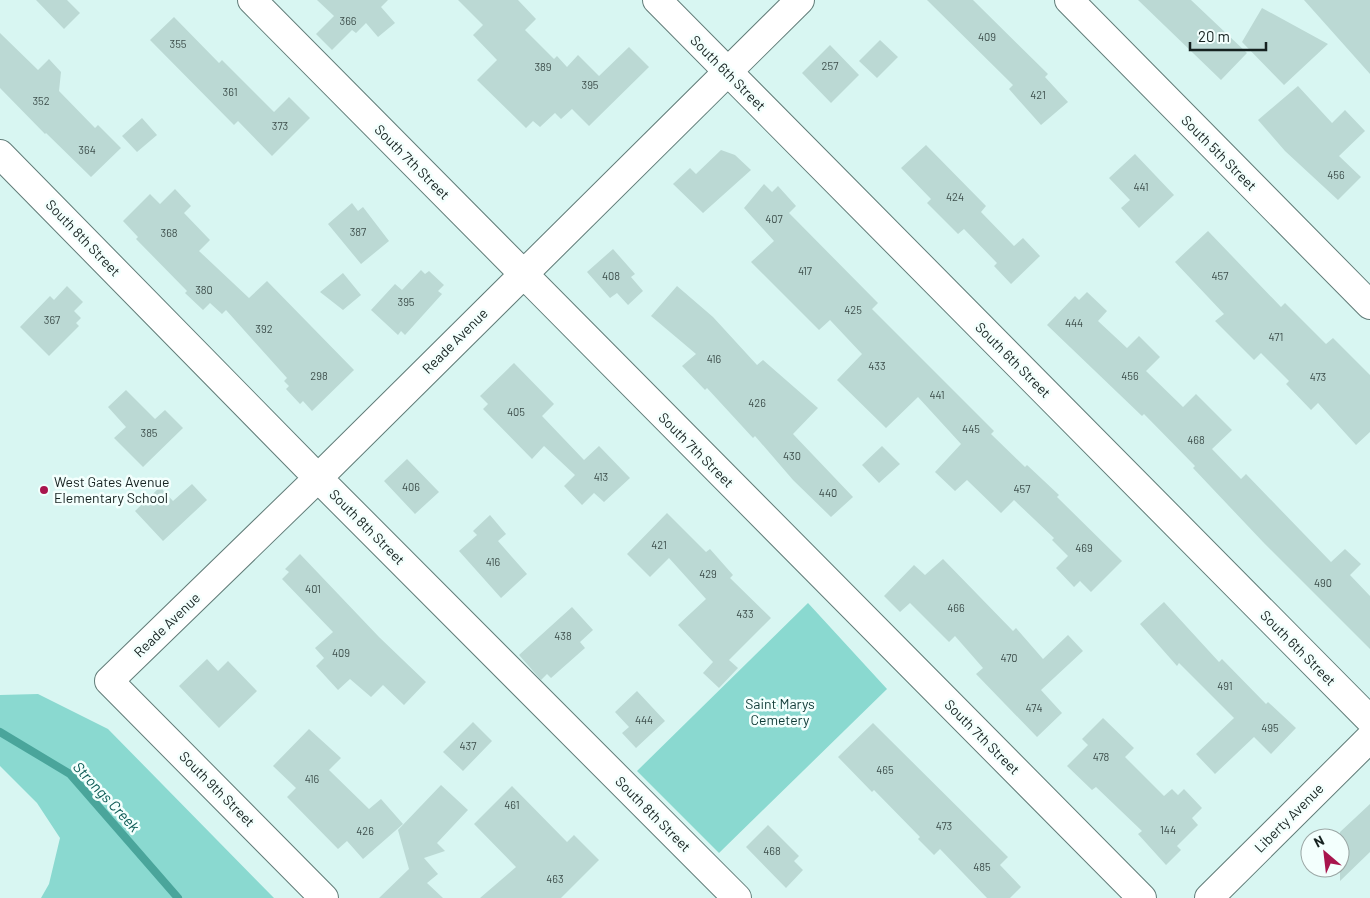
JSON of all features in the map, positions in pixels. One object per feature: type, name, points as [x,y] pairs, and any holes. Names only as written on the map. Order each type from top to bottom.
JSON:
[{"type":"street","name":"South 7th Street","points":[[252,0],[1142,898]]},
{"type":"street","name":"South 6th Street","points":[[657,0],[1370,720]]},
{"type":"street","name":"Reade Avenue","points":[[109,681],[318,478],[800,0]]},
{"type":"street","name":"South 5th Street","points":[[1068,0],[1370,305]]},
{"type":"street","name":"South 8th Street","points":[[0,154],[318,478],[737,898]]},
{"type":"street","name":"South 9th Street","points":[[109,681],[324,898]]},
{"type":"street","name":"Liberty Avenue","points":[[1209,898],[1370,738]]},
{"type":"green space","name":"Saint Marys Cemetery","points":[[808,603],[887,689],[719,853],[637,771]]},
{"type":"green space","points":[[38,694],[108,729],[274,898],[41,898],[49,884],[60,838],[37,803],[0,766],[0,695]]},
{"type":"building","points":[[36,0],[67,0],[80,13],[64,29]]},
{"type":"building","points":[[317,0],[388,0],[381,7],[395,23],[378,37],[366,23],[356,33],[352,30],[332,50],[316,34],[334,16]]},
{"type":"building","points":[[458,0],[518,0],[536,19],[525,30],[554,59],[557,56],[567,67],[578,55],[599,76],[629,47],[649,67],[589,126],[572,109],[561,119],[555,113],[540,127],[533,121],[526,128],[477,80],[497,60],[473,35],[483,25]]},
{"type":"building","points":[[927,0],[973,0],[1048,74],[1045,77],[1068,102],[1041,125],[1009,89],[1013,85]]},
{"type":"building","points":[[1138,0],[1191,0],[1247,53],[1221,80]]},
{"type":"building","points":[[1304,0],[1370,0],[1370,74]]},
{"type":"building","points":[[1262,8],[1328,44],[1284,85],[1242,42]]},
{"type":"building","points":[[174,17],[219,63],[222,60],[274,112],[289,97],[310,118],[272,156],[238,121],[234,125],[150,40]]},
{"type":"building","points":[[0,33],[38,70],[49,59],[61,72],[59,91],[95,128],[98,125],[121,148],[91,177],[0,88]]},
{"type":"building","points":[[880,40],[898,57],[877,78],[859,61]]},
{"type":"building","points":[[830,45],[859,75],[831,103],[802,73]]},
{"type":"building","points":[[1298,86],[1332,123],[1345,110],[1365,131],[1339,156],[1361,177],[1338,200],[1285,151],[1258,120]]},
{"type":"building","points":[[142,118],[157,135],[137,152],[122,136]]},
{"type":"building","points":[[926,145],[986,206],[981,212],[1014,246],[1023,238],[1040,256],[1011,284],[994,266],[997,263],[964,229],[958,234],[927,203],[931,199],[901,168]]},
{"type":"building","points":[[721,150],[735,155],[751,170],[703,213],[673,184],[690,168],[696,174]]},
{"type":"building","points":[[1135,154],[1174,195],[1139,228],[1121,208],[1130,200],[1109,178]]},
{"type":"building","points":[[764,184],[772,192],[778,186],[796,206],[789,213],[878,303],[872,309],[994,431],[991,434],[1025,467],[1027,465],[1059,495],[1057,497],[1122,561],[1091,592],[1080,581],[1074,587],[1056,568],[1068,556],[1052,540],[1054,538],[1014,500],[1001,513],[967,480],[955,491],[935,472],[961,444],[918,397],[886,428],[837,380],[862,354],[830,320],[819,330],[751,262],[774,241],[744,208]]},
{"type":"building","points":[[175,189],[191,206],[184,213],[210,240],[199,251],[249,298],[267,281],[354,370],[312,411],[303,401],[300,404],[286,389],[289,386],[284,381],[287,378],[226,310],[222,314],[210,303],[203,310],[136,239],[138,237],[123,221],[150,194],[160,204]]},
{"type":"building","points":[[352,203],[358,211],[363,207],[389,241],[361,264],[328,224]]},
{"type":"building","points":[[1208,231],[1281,307],[1285,303],[1326,344],[1333,338],[1370,375],[1370,432],[1356,445],[1318,403],[1311,410],[1286,384],[1289,381],[1261,353],[1254,360],[1215,321],[1224,314],[1175,262]]},
{"type":"building","points":[[613,249],[635,274],[631,277],[643,291],[628,305],[617,293],[610,298],[587,272]]},
{"type":"building","points":[[421,270],[425,274],[429,271],[444,285],[438,291],[442,294],[405,335],[401,331],[398,335],[371,310],[395,284],[402,290]]},
{"type":"building","points":[[343,273],[361,295],[343,310],[320,292]]},
{"type":"building","points":[[67,286],[83,302],[74,311],[81,318],[76,323],[79,326],[49,356],[20,327],[50,296],[54,300]]},
{"type":"building","points":[[677,286],[713,317],[757,365],[763,360],[818,408],[793,434],[853,497],[831,517],[793,480],[755,436],[753,438],[707,388],[705,390],[682,366],[696,354],[651,316]]},
{"type":"building","points":[[1087,292],[1107,311],[1098,321],[1127,348],[1139,336],[1160,357],[1146,371],[1183,407],[1196,394],[1232,430],[1212,449],[1241,479],[1246,474],[1331,562],[1345,549],[1361,564],[1350,575],[1370,596],[1370,649],[1263,542],[1193,468],[1195,466],[1144,414],[1142,416],[1047,325],[1075,296],[1079,300]]},
{"type":"building","points":[[514,363],[554,404],[542,416],[584,460],[599,446],[630,478],[604,502],[594,493],[582,505],[564,486],[575,475],[544,446],[532,459],[483,409],[488,404],[480,396]]},
{"type":"building","points":[[126,390],[155,419],[165,410],[183,428],[143,467],[114,438],[126,427],[108,407]]},
{"type":"building","points":[[882,446],[900,464],[879,483],[862,465]]},
{"type":"building","points":[[407,459],[439,492],[415,514],[384,481]]},
{"type":"building","points":[[192,484],[207,500],[163,541],[135,511],[160,487],[173,501]]},
{"type":"building","points":[[667,513],[706,552],[710,549],[733,575],[730,578],[771,618],[729,660],[738,668],[719,688],[703,673],[713,662],[678,625],[706,599],[669,558],[650,577],[627,554]]},
{"type":"building","points":[[490,515],[506,534],[498,541],[527,574],[501,598],[459,551],[477,535],[473,531]]},
{"type":"building","points":[[300,554],[379,637],[426,682],[404,705],[383,685],[371,697],[350,679],[338,690],[316,666],[324,658],[315,648],[333,632],[282,579],[289,572],[285,569]]},
{"type":"building","points":[[943,559],[1013,631],[1016,628],[1043,659],[1068,635],[1083,651],[1041,690],[1062,713],[1037,737],[976,674],[983,668],[955,636],[949,642],[910,603],[900,612],[884,596],[914,565],[925,575]]},
{"type":"building","points":[[1164,602],[1219,662],[1222,659],[1266,704],[1268,702],[1296,728],[1271,754],[1254,737],[1215,774],[1196,754],[1234,718],[1179,663],[1177,666],[1140,624]]},
{"type":"building","points":[[572,607],[593,630],[580,642],[585,648],[551,678],[547,674],[541,680],[519,655]]},
{"type":"building","points":[[207,659],[218,671],[228,661],[257,691],[219,728],[179,686]]},
{"type":"building","points":[[637,691],[665,721],[636,748],[622,733],[629,727],[615,712]]},
{"type":"building","points":[[1103,718],[1134,748],[1125,757],[1164,796],[1172,789],[1178,795],[1184,789],[1202,808],[1192,818],[1198,825],[1177,846],[1181,850],[1166,865],[1138,834],[1142,831],[1096,787],[1092,790],[1067,766],[1088,745],[1082,739]]},
{"type":"building","points":[[473,722],[492,741],[463,771],[443,752]]},
{"type":"building","points":[[873,723],[1008,857],[1000,865],[1021,887],[1010,898],[987,898],[940,849],[934,855],[918,839],[920,837],[874,790],[872,792],[838,757]]},
{"type":"building","points":[[309,729],[341,758],[329,770],[369,809],[381,799],[403,824],[363,859],[347,841],[338,849],[287,797],[296,788],[273,766]]},
{"type":"building","points":[[441,785],[468,810],[437,843],[445,851],[424,858],[438,874],[427,883],[443,898],[379,898],[409,869],[398,830]]},
{"type":"building","points":[[512,786],[567,842],[574,835],[599,860],[561,898],[480,898],[516,867],[474,824]]},
{"type":"building","points":[[1370,804],[1370,852],[1350,871],[1350,828],[1344,828]]},
{"type":"building","points":[[768,825],[799,856],[794,861],[803,870],[786,888],[746,847]]},
{"type":"waterway","name":"Strongs Creek","points":[[0,732],[70,774],[178,898]]},
{"type":"place","name":"West Gates Avenue Elementary School","points":[[44,490]]}]
